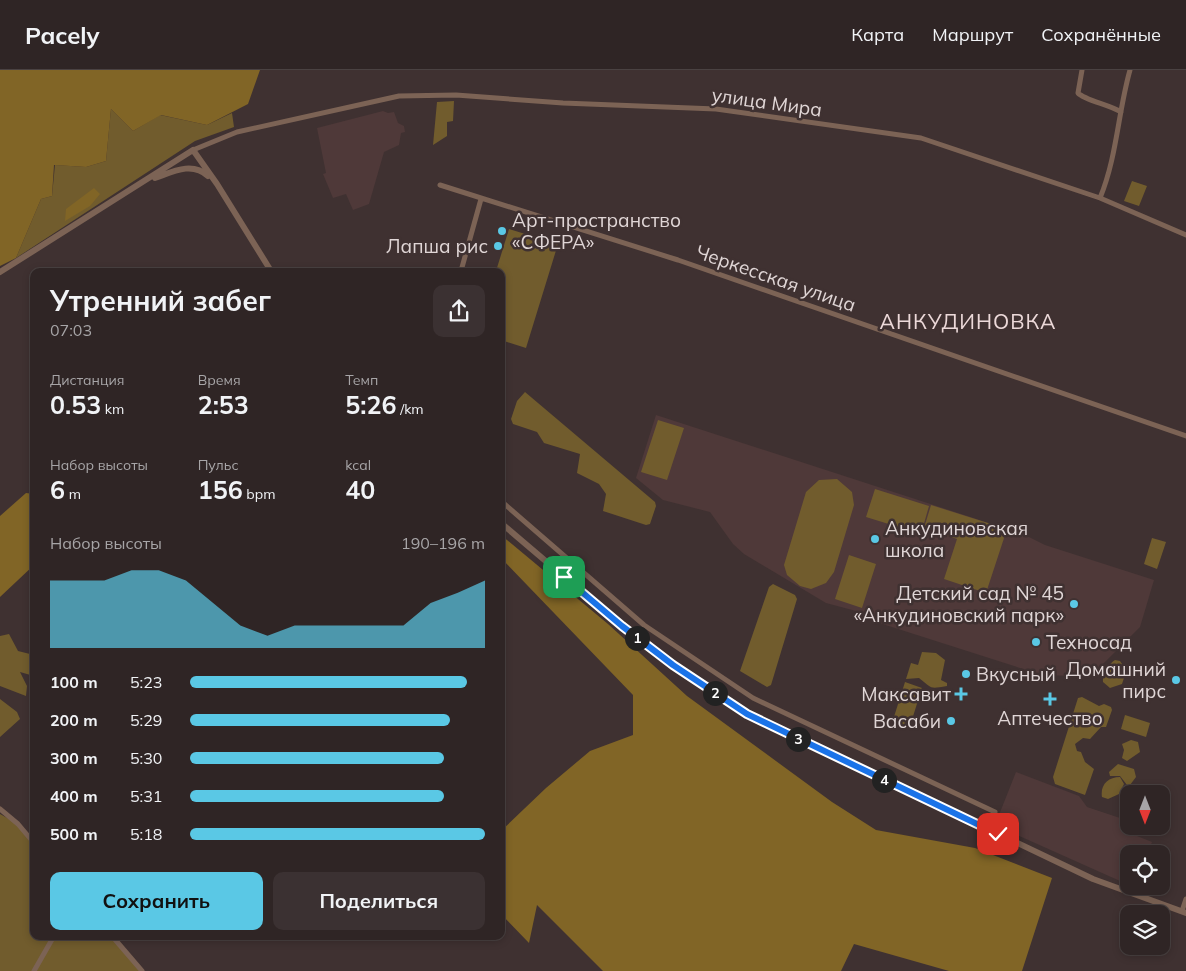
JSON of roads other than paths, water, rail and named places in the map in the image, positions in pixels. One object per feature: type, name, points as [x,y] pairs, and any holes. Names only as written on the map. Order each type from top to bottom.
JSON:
[{"type":"street","points":[[1082,70],[1078,93],[1081,97],[1102,102],[1121,112]]},
{"type":"street","points":[[1100,198],[1112,164],[1130,70]]},
{"type":"street","name":"улица Мира","points":[[193,150],[203,144],[249,128],[399,96],[456,95],[563,103],[669,106],[716,110],[921,138],[1100,198],[1186,235]]},
{"type":"street","points":[[0,272],[193,150],[217,184],[269,268]]},
{"type":"street","points":[[142,183],[185,167],[203,171],[217,184]]},
{"type":"street","name":"Черкесская улица","points":[[440,185],[678,260],[1186,436]]},
{"type":"street","points":[[461,268],[481,199]]},
{"type":"street","points":[[505,504],[644,625],[753,698],[995,812]]},
{"type":"street","points":[[505,526],[622,626],[673,665],[747,714],[1093,879],[1184,912],[1186,899]]},
{"type":"street","points":[[0,809],[18,824],[30,838]]},
{"type":"street","points":[[34,971],[52,940]]},
{"type":"street","points":[[115,940],[142,971]]},
{"type":"place","name":"Арт-пространство «СФЕРА»","points":[[502,231]]},
{"type":"place","name":"Лапша рис","points":[[498,246]]},
{"type":"place","name":"Анкудиновская школа","points":[[875,539]]},
{"type":"place","name":"Детский сад № 45 «Анкудиновский парк»","points":[[1074,604]]},
{"type":"place","name":"Техносад","points":[[1036,642]]},
{"type":"place","name":"Вкусный","points":[[966,674]]},
{"type":"place","name":"Домашний пирс","points":[[1176,680]]},
{"type":"place","name":"Максавит","points":[[961,694]]},
{"type":"place","name":"Аптечество","points":[[1050,699]]},
{"type":"place","name":"Васаби","points":[[951,721]]},
{"type":"district","name":"АНКУДИНОВКА","points":[[968,322]]}]
